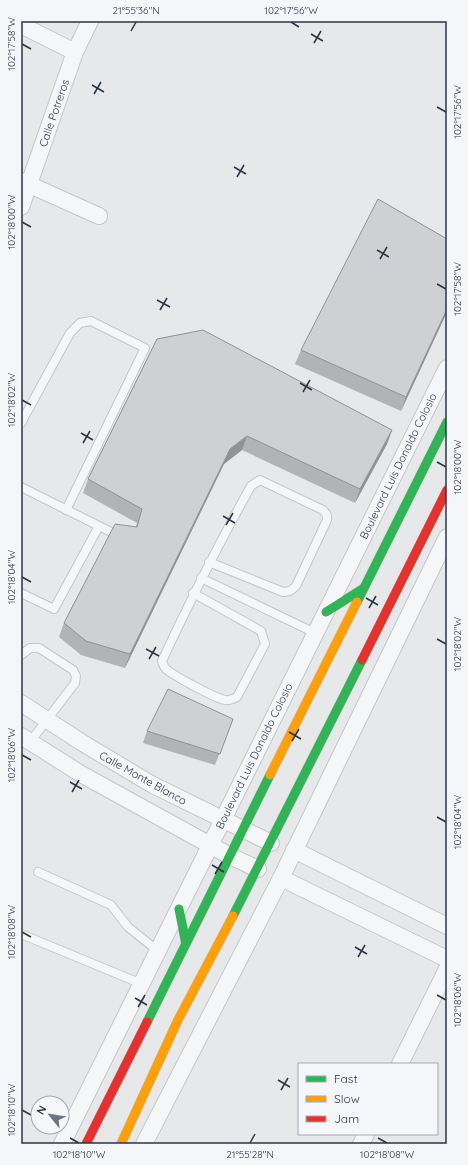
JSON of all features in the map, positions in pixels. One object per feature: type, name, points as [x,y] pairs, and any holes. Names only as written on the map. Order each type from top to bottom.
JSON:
[{"type":"main road","name":"Boulevard Luis Donaldo Colosio","points":[[86,1144],[186,944],[237,864],[243,830],[447,422]]},
{"type":"main road","points":[[121,1144],[178,1020],[258,869],[447,490]]},
{"type":"main road","points":[[326,612],[364,588]]},
{"type":"main road","points":[[237,864],[244,848],[243,830]]},
{"type":"main road","points":[[179,909],[186,944]]},
{"type":"main road","points":[[178,1020],[194,968]]},
{"type":"street","name":"Calle Potreros","points":[[21,207],[25,183],[75,52],[90,21]]},
{"type":"street","points":[[21,25],[75,52]]},
{"type":"street","points":[[25,183],[99,216]]},
{"type":"street","name":"Boulevard Luis Donaldo Colosio","points":[[62,1144],[447,368]]},
{"type":"street","points":[[144,1144],[281,878],[447,537]]},
{"type":"street","name":"Calle Monte Blanco","points":[[21,703],[151,784],[271,843]]},
{"type":"street","points":[[26,739],[81,774],[210,846],[237,864],[258,869]]},
{"type":"street","points":[[294,850],[447,926]]},
{"type":"street","points":[[281,878],[447,959]]},
{"type":"street","points":[[400,1063],[447,969]]},
{"type":"street","points":[[361,1144],[366,1135]]},
{"type":"lane","points":[[21,423],[70,333],[80,323],[91,321],[145,348],[66,510]]},
{"type":"lane","points":[[193,594],[261,631],[264,637],[265,644],[237,697],[231,700],[226,701],[167,670],[162,661],[193,594],[209,562],[251,486],[260,480],[323,510],[327,515],[327,520],[296,586],[290,592],[283,592],[209,562]]},
{"type":"lane","points":[[21,487],[113,533]]},
{"type":"lane","points":[[21,593],[54,609],[99,526]]},
{"type":"lane","points":[[201,578],[315,632]]},
{"type":"lane","points":[[21,655],[30,648],[39,648],[73,670],[76,676],[75,683],[47,719],[26,739]]},
{"type":"lane","points":[[38,872],[111,905],[128,927],[158,951]]},
{"type":"lane","points":[[21,934],[142,984]]},
{"type":"building","points":[[378,199],[447,239],[447,309],[406,397],[301,350]]},
{"type":"building","points":[[203,330],[392,430],[360,489],[247,436],[230,449],[130,654],[86,641],[64,623],[115,524],[137,527],[142,509],[88,479],[157,339]]},
{"type":"building","points":[[168,689],[233,719],[220,754],[147,731]]},
{"type":"traffic: fast","points":[[357,602],[447,422]]},
{"type":"traffic: fast","points":[[326,612],[364,588]]},
{"type":"traffic: fast","points":[[233,916],[362,660]]},
{"type":"traffic: fast","points":[[147,1022],[270,775]]},
{"type":"traffic: fast","points":[[179,909],[186,944]]},
{"type":"traffic: slow","points":[[270,775],[357,602]]},
{"type":"traffic: slow","points":[[121,1144],[178,1020],[233,916]]},
{"type":"traffic: jam","points":[[362,660],[447,490]]},
{"type":"traffic: jam","points":[[86,1144],[147,1022]]}]
